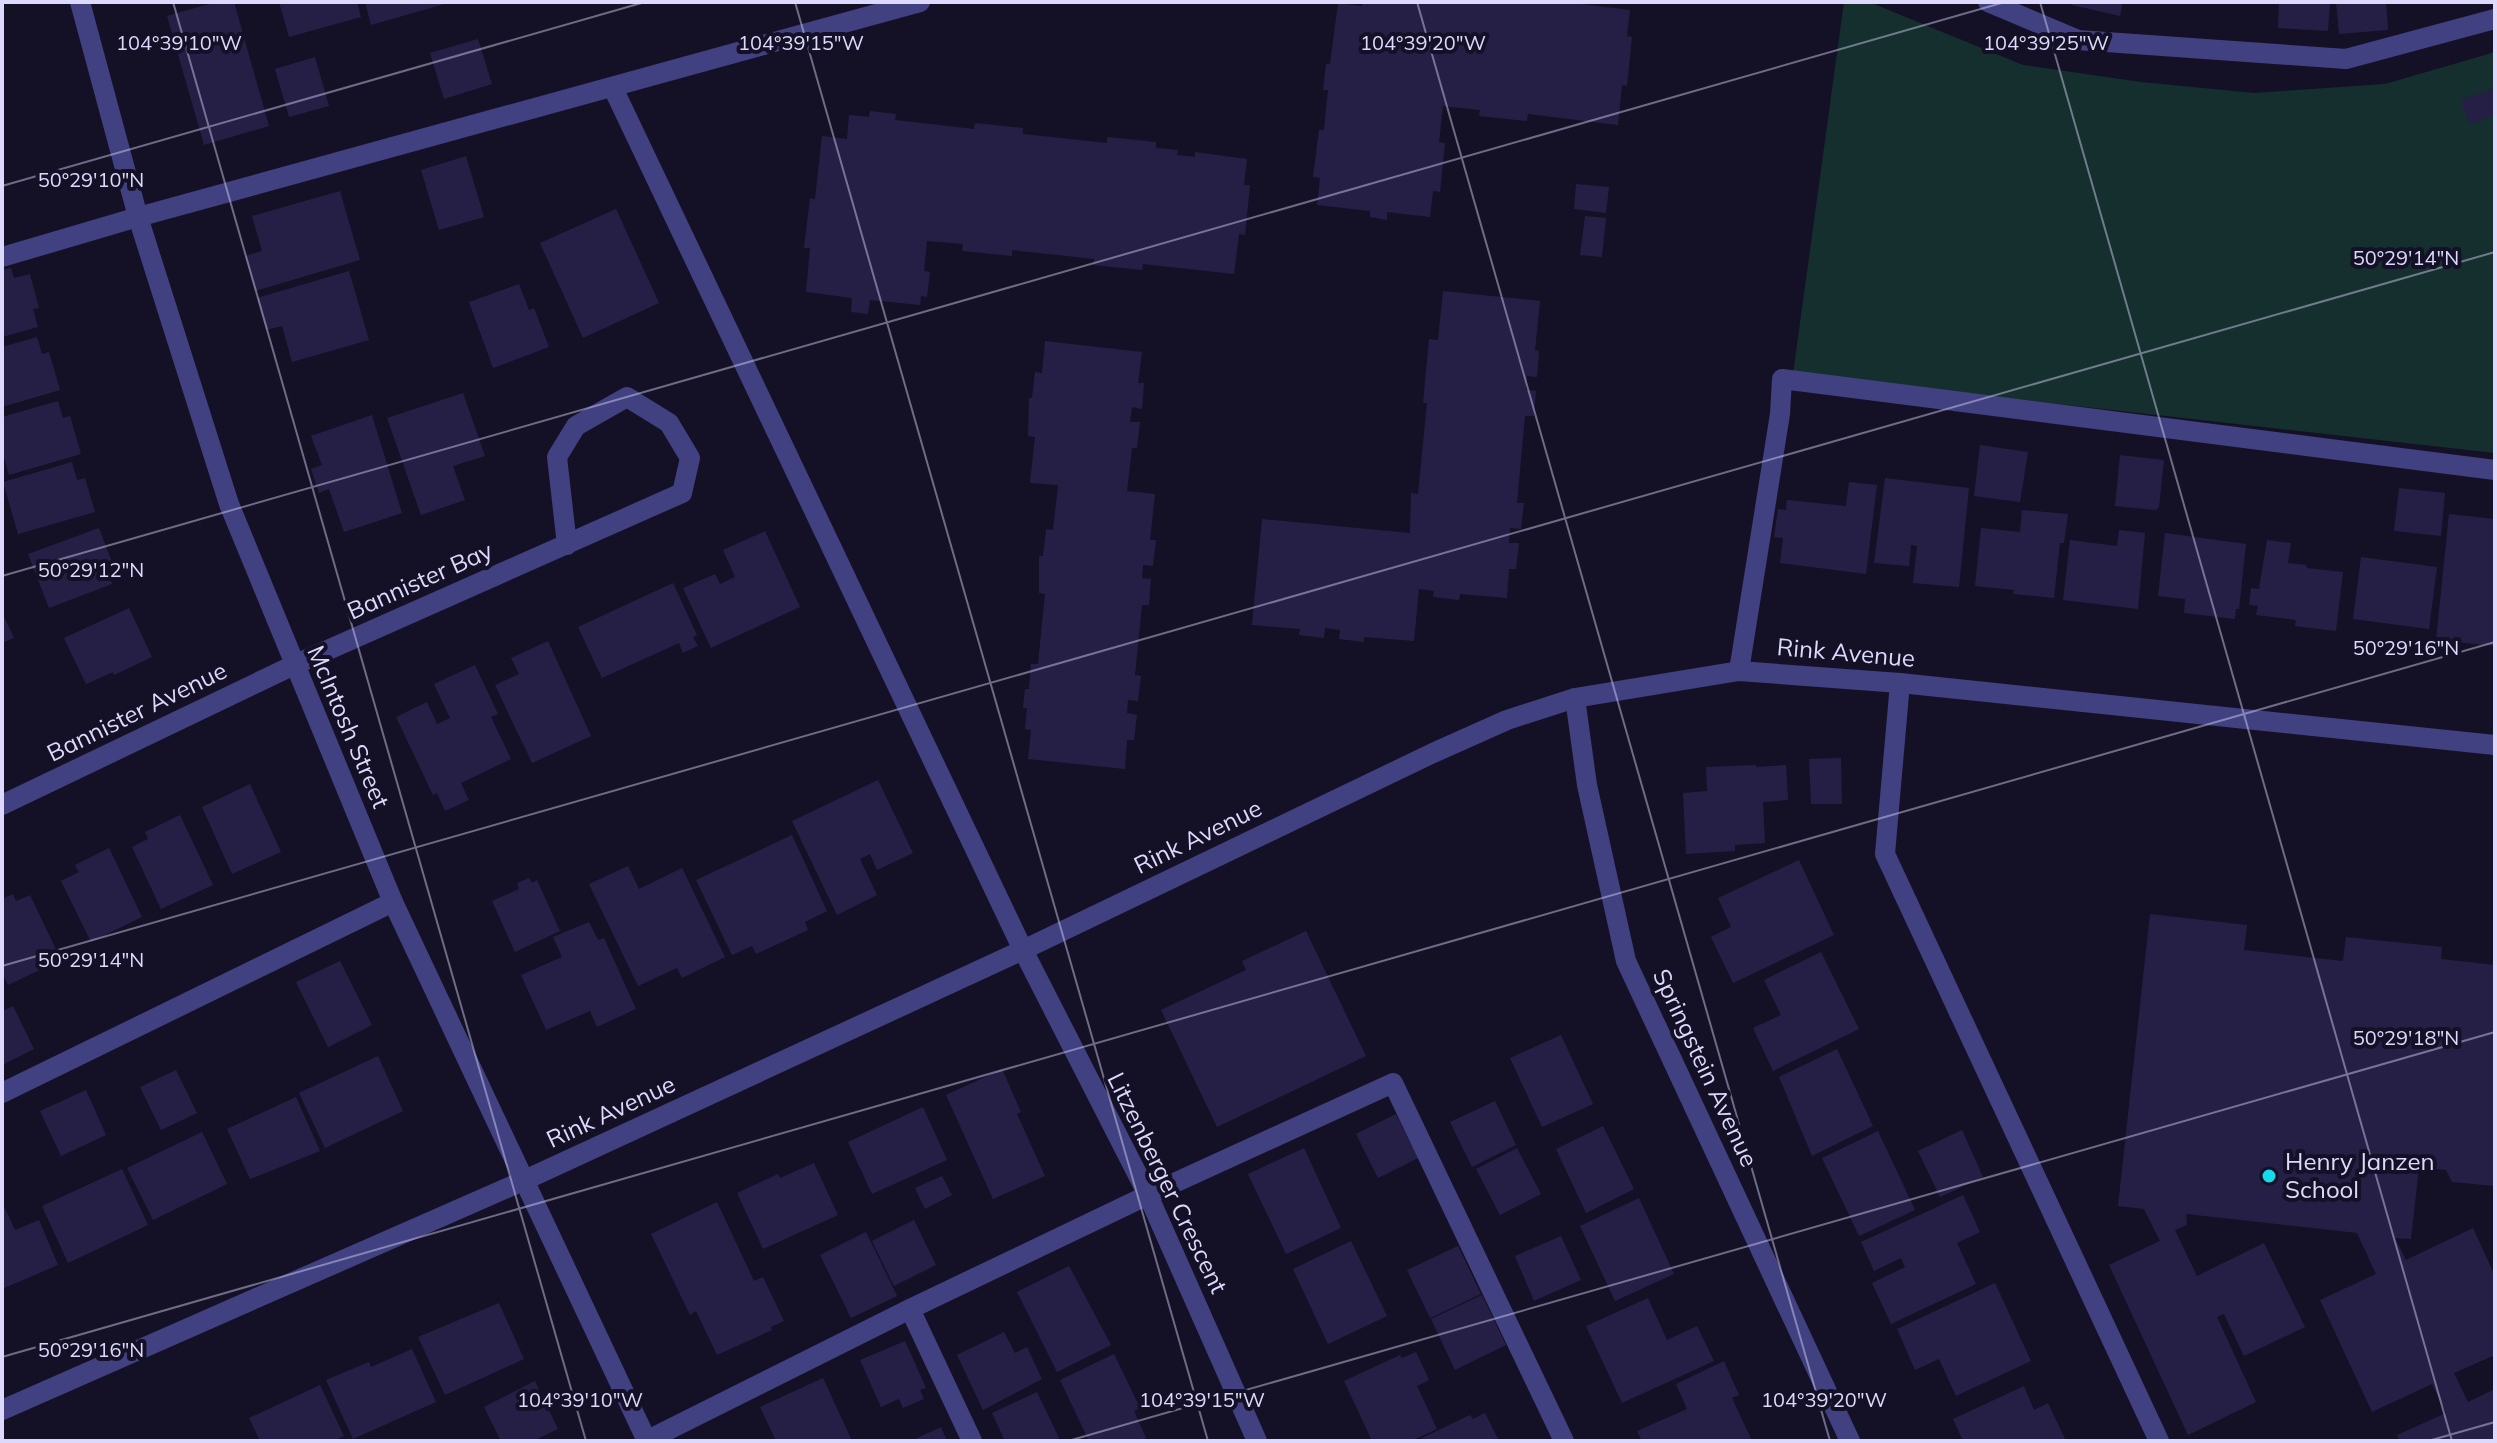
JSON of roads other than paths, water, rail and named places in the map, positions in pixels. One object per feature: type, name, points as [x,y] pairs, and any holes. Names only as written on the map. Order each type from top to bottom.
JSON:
[{"type":"street","name":"McIntosh Street","points":[[80,2],[138,217],[229,504],[393,902],[647,1441]]},
{"type":"street","points":[[2,257],[920,2]]},
{"type":"street","points":[[1988,2],[2078,40],[2346,59],[2495,19]]},
{"type":"street","name":"Litzenberger Crescent","points":[[613,88],[1023,950],[1148,1195],[1257,1441]]},
{"type":"street","points":[[1739,671],[1780,414],[1782,379],[2495,470]]},
{"type":"street","name":"Bannister Bay","points":[[294,665],[567,545],[682,493],[690,458],[669,423],[627,397],[576,426],[557,457],[567,545]]},
{"type":"street","name":"Bannister Avenue","points":[[2,805],[294,665]]},
{"type":"street","name":"Rink Avenue","points":[[2,1410],[525,1180],[1023,950],[1433,753],[1507,720],[1575,698],[1739,671],[1900,683],[2495,745]]},
{"type":"street","points":[[1900,683],[1885,854],[2159,1441]]},
{"type":"street","name":"Springstein Avenue","points":[[1575,698],[1587,785],[1626,961],[1850,1441]]},
{"type":"street","points":[[2,1093],[393,902]]},
{"type":"street","points":[[647,1441],[910,1309],[1393,1083],[1564,1441]]},
{"type":"street","points":[[910,1309],[972,1441]]},
{"type":"place","name":"Henry Janzen School","points":[[2269,1176]]}]
